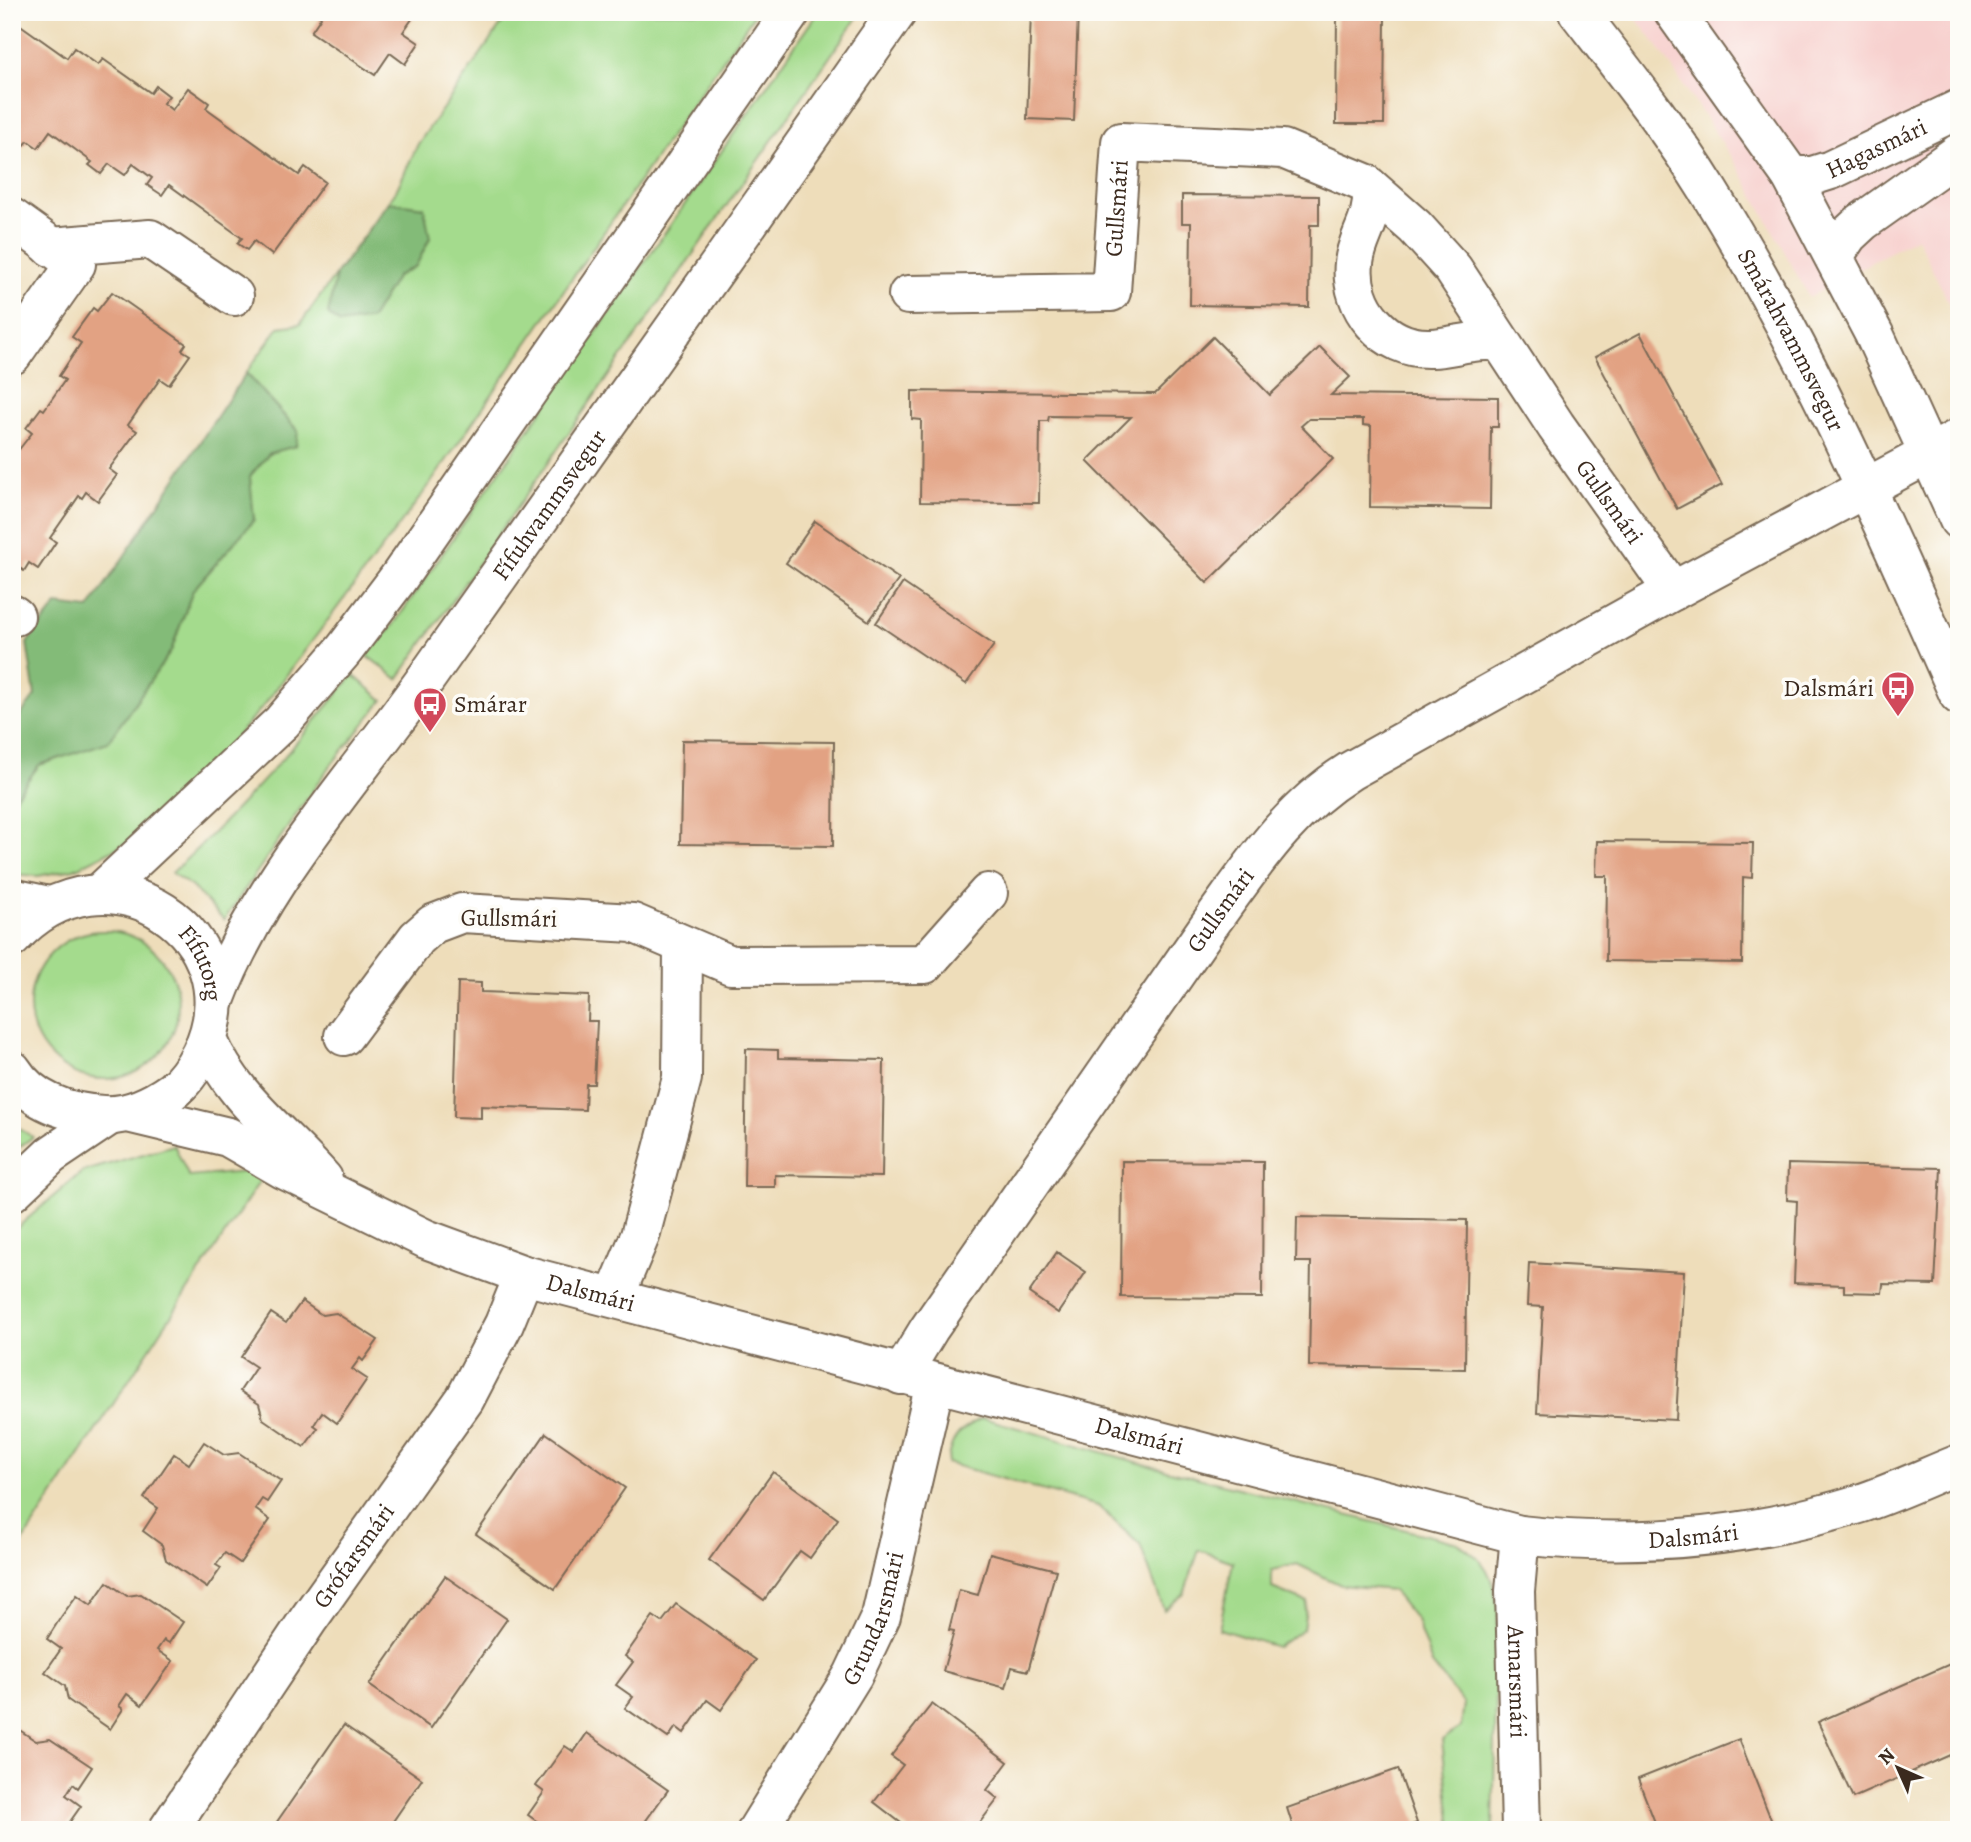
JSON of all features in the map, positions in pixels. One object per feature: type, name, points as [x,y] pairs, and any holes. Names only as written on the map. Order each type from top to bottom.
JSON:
[{"type":"street","points":[[101,892],[254,750],[344,650],[405,568],[791,12]]},
{"type":"street","name":"Fífuhvammsvegur","points":[[214,1003],[228,965],[273,887],[411,701],[897,12]]},
{"type":"street","name":"Smárahvammsvegur","points":[[1578,12],[1652,108],[1747,254],[1865,487],[1959,695]]},
{"type":"street","points":[[1674,12],[1791,176],[1834,256],[1944,445],[1959,520]]},
{"type":"street","name":"Hagasmári","points":[[1791,176],[1812,176],[1831,170],[1959,109]]},
{"type":"street","name":"Gullsmári","points":[[908,295],[1111,292],[1121,142],[1283,149],[1365,183],[1415,227],[1453,269],[1500,342],[1673,591]]},
{"type":"street","name":"Hagasmári","points":[[1834,256],[1848,235],[1862,222],[1959,153]]},
{"type":"street","points":[[1372,190],[1371,216],[1354,261],[1354,284],[1361,306],[1374,325],[1390,338],[1419,347],[1429,348],[1475,340],[1500,342]]},
{"type":"street","points":[[12,218],[76,264],[12,355]]},
{"type":"street","points":[[51,247],[150,239],[234,296]]},
{"type":"street","name":"Gullsmári","points":[[918,1379],[929,1329],[1212,921],[1264,851],[1306,802],[1350,771],[1673,591],[1944,445]]},
{"type":"street","name":"Fífutorg","points":[[12,938],[27,922],[49,906],[74,896],[101,892],[139,900],[157,908],[180,925],[198,947],[209,974],[214,1003],[208,1040],[195,1065],[177,1087],[154,1103],[119,1115],[75,1113],[44,1100],[12,1070]]},
{"type":"street","name":"Gullsmári","points":[[344,1036],[417,938],[433,924],[462,913],[633,923],[731,965],[925,964],[988,893]]},
{"type":"street","points":[[12,898],[49,906]]},
{"type":"street","points":[[614,1298],[640,1236],[682,1078],[683,945]]},
{"type":"street","name":"Dalsmári","points":[[208,1040],[217,1063],[250,1106],[300,1152],[334,1191]]},
{"type":"street","points":[[12,1192],[51,1155],[119,1115]]},
{"type":"street","name":"Dalsmári","points":[[119,1115],[228,1137],[285,1170],[334,1191],[426,1240],[524,1275],[1520,1535],[1581,1542],[1666,1541],[1759,1529],[1860,1504],[1959,1464]]},
{"type":"street","name":"Grófarsmári","points":[[168,1830],[308,1620],[465,1399],[505,1324],[524,1275]]},
{"type":"street","name":"Grundarsmári","points":[[757,1830],[853,1675],[881,1616],[918,1379]]},
{"type":"street","name":"Arnarsmári","points":[[1520,1535],[1515,1591],[1521,1830]]},
{"type":"shaded area","points":[[1631,12],[1959,12],[1959,325],[1917,237],[1809,297],[1740,170],[1658,47]]},
{"type":"green space","points":[[510,12],[756,12],[428,487],[264,705],[205,773],[127,843],[74,869],[38,876],[12,874],[12,801],[39,765],[108,741],[171,651],[193,590],[254,520],[249,476],[270,452],[298,431],[246,373],[279,327],[300,324],[396,191],[418,144]]},
{"type":"green space","points":[[818,12],[861,12],[398,679],[366,655],[391,628]]},
{"type":"green space","points":[[389,202],[424,207],[430,238],[416,266],[397,276],[371,319],[340,324],[328,314],[336,274]]},
{"type":"green space","points":[[246,373],[298,431],[296,446],[270,453],[250,476],[254,520],[193,590],[171,651],[108,742],[39,765],[12,801],[12,726],[35,696],[27,643],[57,605],[89,609]]},
{"type":"green space","points":[[353,675],[383,700],[324,774],[224,920],[192,887],[172,873],[266,777]]},
{"type":"green space","points":[[104,931],[132,937],[156,953],[172,977],[178,1005],[172,1033],[156,1057],[132,1073],[104,1079],[76,1073],[52,1057],[36,1033],[30,1005],[36,977],[52,953],[76,937]]},
{"type":"green space","points":[[12,1124],[33,1137],[12,1152]]},
{"type":"green space","points":[[174,1145],[189,1177],[267,1170],[12,1558],[12,1232],[82,1172]]},
{"type":"green space","points":[[983,1418],[1154,1467],[1458,1543],[1469,1550],[1483,1564],[1491,1579],[1498,1610],[1493,1830],[1452,1830],[1442,1740],[1461,1727],[1464,1704],[1432,1664],[1416,1620],[1392,1590],[1341,1585],[1297,1564],[1272,1570],[1272,1588],[1307,1602],[1303,1629],[1277,1647],[1219,1629],[1233,1562],[1199,1550],[1184,1594],[1164,1610],[1140,1545],[1098,1506],[947,1463],[951,1447],[958,1435]]},
{"type":"building","points":[[315,12],[417,12],[403,32],[419,43],[405,64],[390,53],[375,75],[311,32],[321,17]]},
{"type":"building","points":[[1031,12],[1078,12],[1074,121],[1027,119]]},
{"type":"building","points":[[1337,12],[1385,12],[1384,124],[1336,124]]},
{"type":"building","points":[[12,19],[67,58],[74,48],[98,65],[103,59],[151,93],[156,86],[169,96],[163,103],[172,110],[188,88],[209,103],[206,108],[299,175],[305,167],[325,182],[272,255],[254,241],[247,250],[237,243],[242,238],[169,185],[162,195],[147,185],[152,178],[133,164],[125,175],[109,164],[101,174],[89,165],[92,162],[50,131],[38,148],[28,141],[23,147],[12,139]]},
{"type":"building","points":[[1182,195],[1319,196],[1319,225],[1310,225],[1309,307],[1190,305],[1191,223],[1182,223]]},
{"type":"building","points":[[112,292],[186,344],[182,350],[190,355],[169,385],[160,379],[128,425],[137,431],[109,469],[117,475],[98,501],[86,492],[82,498],[79,496],[50,538],[56,542],[38,569],[29,563],[24,571],[12,562],[12,449],[17,452],[32,433],[26,428],[41,408],[44,410],[65,380],[59,376],[81,343],[72,337],[93,308],[97,311]]},
{"type":"building","points":[[1640,333],[1722,485],[1677,509],[1595,357]]},
{"type":"building","points":[[1213,337],[1270,395],[1320,347],[1350,377],[1331,395],[1498,397],[1498,427],[1491,427],[1490,509],[1370,507],[1371,426],[1363,425],[1363,419],[1309,419],[1301,426],[1333,459],[1207,583],[1087,461],[1131,417],[1049,416],[1048,421],[1040,421],[1039,503],[920,502],[921,420],[912,419],[912,391],[1155,394]]},
{"type":"building","points":[[815,521],[899,579],[869,621],[786,563]]},
{"type":"building","points":[[903,583],[994,645],[966,684],[876,623]]},
{"type":"building","points":[[682,740],[834,742],[833,846],[680,844]]},
{"type":"building","points":[[1597,841],[1753,843],[1752,878],[1743,877],[1742,963],[1606,961],[1607,876],[1596,876]]},
{"type":"building","points":[[458,982],[481,983],[481,992],[589,996],[588,1021],[597,1021],[594,1084],[586,1084],[585,1110],[481,1106],[481,1118],[454,1117]]},
{"type":"building","points":[[746,1049],[778,1050],[778,1058],[884,1060],[882,1177],[775,1175],[775,1187],[744,1187]]},
{"type":"building","points":[[1122,1161],[1263,1162],[1262,1298],[1121,1297]]},
{"type":"building","points":[[1788,1164],[1941,1168],[1935,1285],[1883,1284],[1882,1293],[1844,1292],[1844,1285],[1794,1283],[1797,1201],[1787,1200]]},
{"type":"building","points":[[1297,1217],[1467,1220],[1465,1369],[1309,1366],[1311,1262],[1296,1262]]},
{"type":"building","points":[[1057,1252],[1086,1272],[1058,1313],[1029,1293]]},
{"type":"building","points":[[1529,1263],[1684,1272],[1676,1420],[1537,1413],[1543,1307],[1527,1306]]},
{"type":"building","points":[[302,1301],[322,1315],[336,1313],[378,1340],[363,1361],[360,1358],[352,1369],[367,1379],[337,1423],[322,1412],[314,1425],[318,1428],[304,1447],[263,1419],[259,1404],[240,1391],[256,1367],[241,1357],[271,1313],[286,1323]]},
{"type":"building","points":[[546,1433],[625,1488],[555,1589],[476,1534]]},
{"type":"building","points":[[204,1442],[224,1455],[239,1453],[281,1481],[267,1502],[262,1499],[255,1509],[270,1520],[240,1563],[225,1553],[216,1565],[221,1568],[207,1588],[166,1560],[162,1545],[143,1531],[158,1508],[144,1498],[174,1454],[189,1464]]},
{"type":"building","points":[[773,1472],[838,1519],[810,1558],[800,1551],[764,1600],[709,1560]]},
{"type":"building","points":[[990,1553],[1056,1570],[1028,1671],[1012,1667],[1006,1688],[943,1671],[954,1631],[949,1630],[959,1590],[978,1595]]},
{"type":"building","points":[[445,1576],[507,1619],[431,1728],[369,1685]]},
{"type":"building","points":[[107,1582],[127,1596],[141,1594],[183,1622],[169,1643],[164,1640],[157,1650],[173,1661],[142,1705],[127,1694],[119,1706],[123,1709],[110,1729],[68,1700],[65,1686],[45,1672],[61,1649],[47,1639],[61,1617],[77,1595],[91,1605]]},
{"type":"building","points":[[676,1604],[756,1660],[721,1710],[707,1700],[684,1733],[676,1727],[668,1738],[625,1708],[633,1697],[616,1685],[633,1662],[625,1656],[653,1616],[662,1622]]},
{"type":"building","points":[[1959,1660],[1959,1751],[1853,1798],[1818,1722]]},
{"type":"building","points":[[932,1704],[1008,1762],[987,1790],[998,1799],[974,1830],[910,1830],[874,1802],[903,1765],[891,1756]]},
{"type":"building","points":[[344,1725],[422,1779],[387,1830],[279,1830],[274,1826]]},
{"type":"building","points":[[15,1727],[36,1741],[50,1739],[92,1767],[78,1788],[73,1784],[66,1795],[81,1806],[64,1830],[12,1830],[12,1732]]},
{"type":"building","points":[[587,1733],[668,1790],[639,1830],[543,1830],[545,1827],[528,1815],[544,1792],[536,1786],[565,1746],[574,1752]]},
{"type":"building","points":[[1739,1739],[1774,1827],[1658,1830],[1638,1779]]},
{"type":"building","points":[[1398,1769],[1417,1823],[1399,1830],[1294,1830],[1287,1808]]},
{"type":"place","name":"Dalsmári","points":[[1898,718]]},
{"type":"place","name":"Smárar","points":[[430,734]]}]
